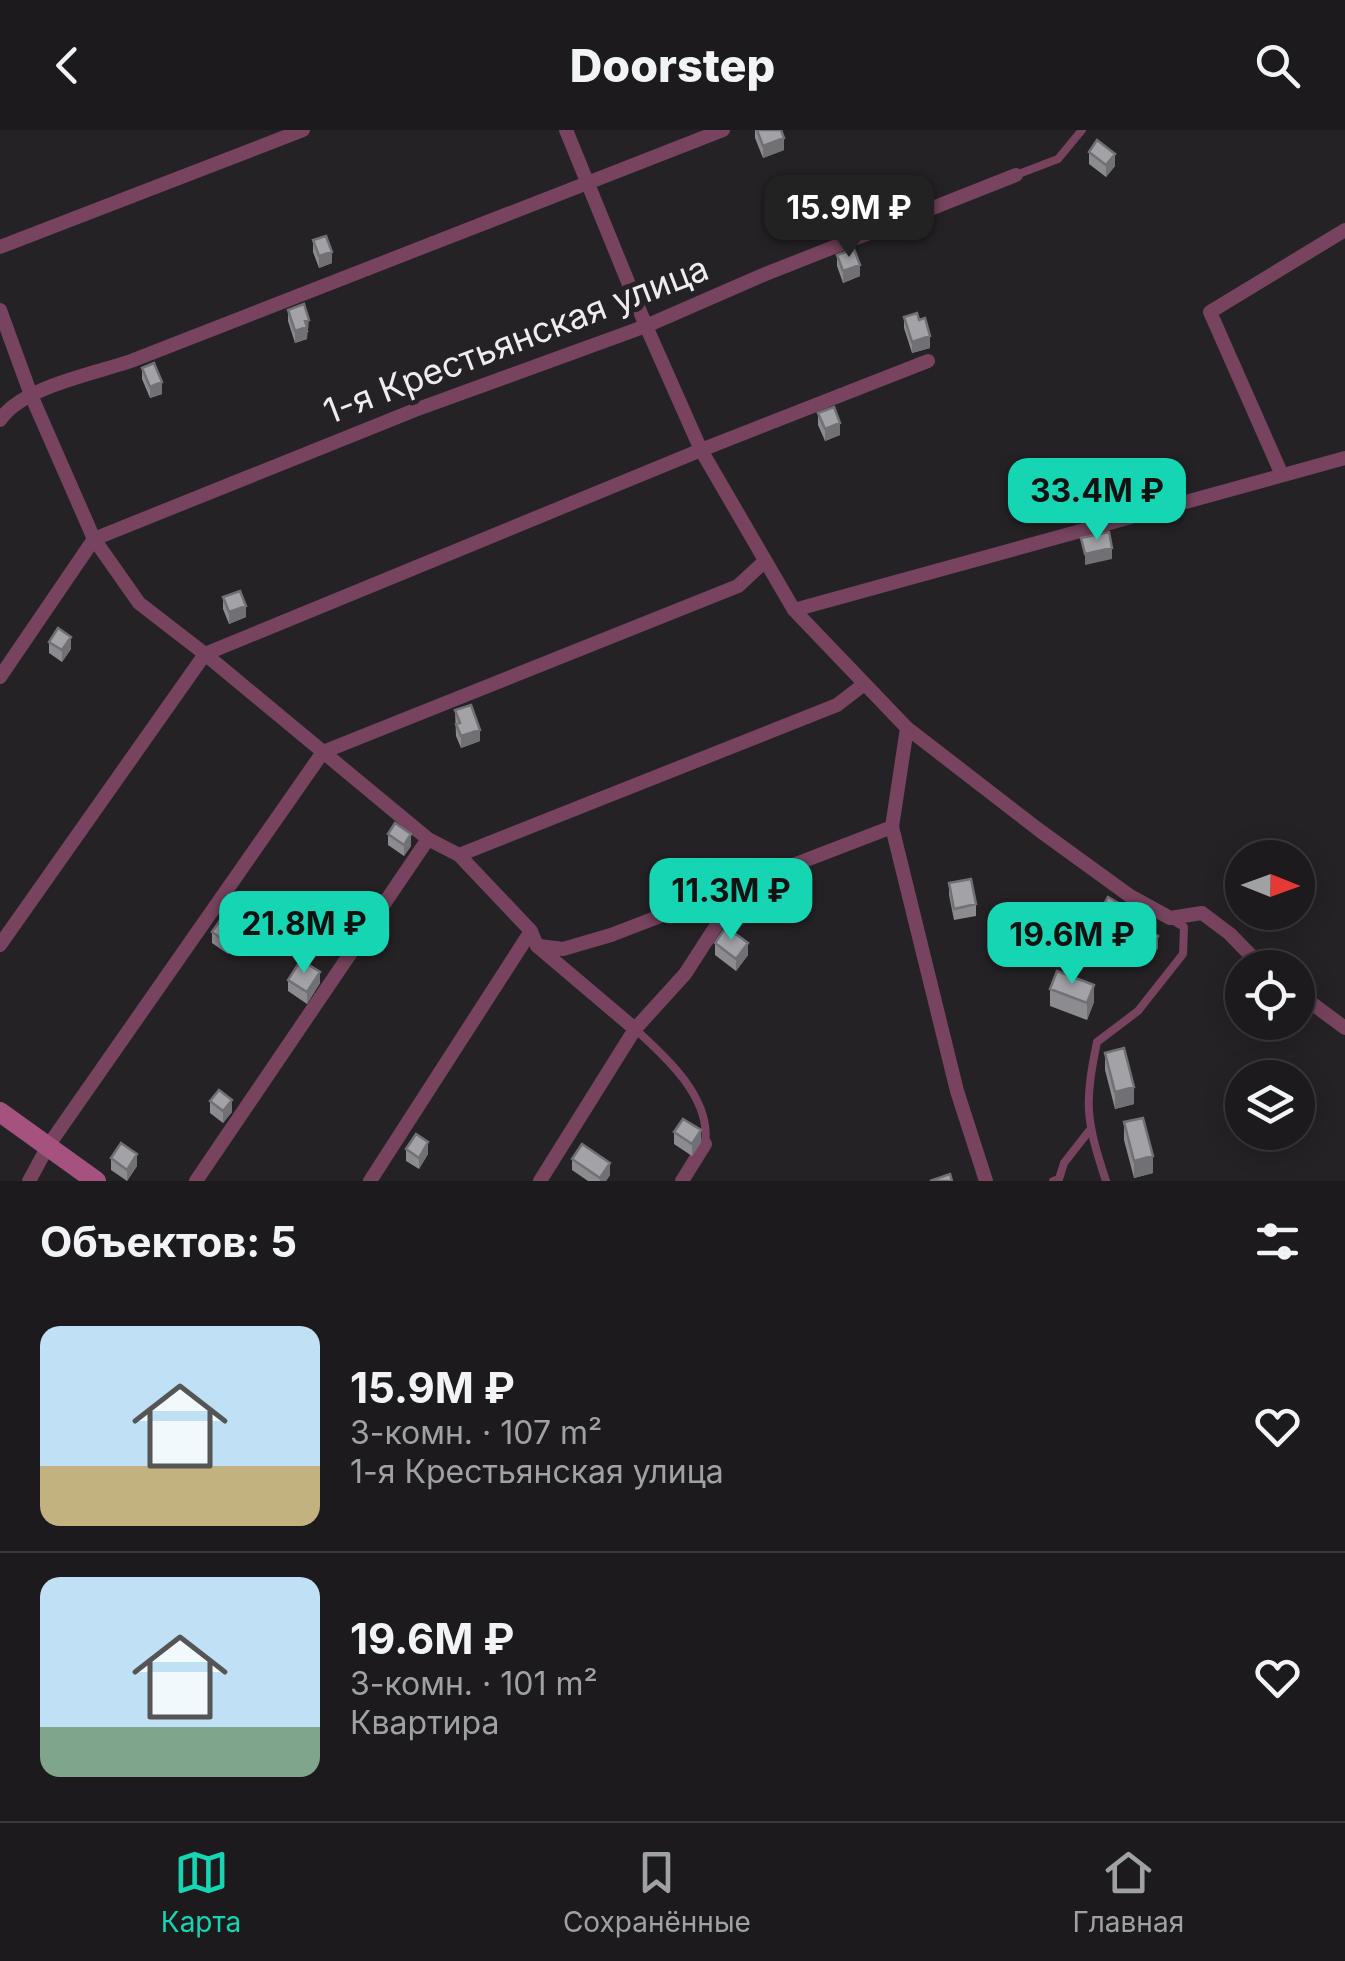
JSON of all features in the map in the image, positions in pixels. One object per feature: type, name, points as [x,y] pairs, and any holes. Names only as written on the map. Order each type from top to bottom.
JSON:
[{"type":"street","points":[[0,247],[302,130]]},
{"type":"street","points":[[566,130],[701,450],[794,610],[907,728],[1100,874],[1170,918],[1202,913],[1246,950]]},
{"type":"street","points":[[0,420],[9,408],[31,395],[131,361],[723,130]]},
{"type":"street","name":"1-я Крестьянская улица","points":[[94,538],[416,410],[646,326],[1016,175]]},
{"type":"street","points":[[1282,475],[1210,312],[1345,230]]},
{"type":"street","points":[[0,310],[31,395],[94,538],[139,603],[428,839],[459,855],[534,939],[635,1029]]},
{"type":"street","points":[[0,945],[205,654],[928,361]]},
{"type":"street","points":[[794,610],[1345,458]]},
{"type":"street","points":[[0,677],[94,538]]},
{"type":"street","points":[[29,1181],[48,1146],[324,752],[738,586],[764,562]]},
{"type":"street","points":[[459,855],[837,705],[863,685]]},
{"type":"street","points":[[907,728],[892,827],[957,1091],[986,1181]]},
{"type":"street","points":[[534,939],[563,948],[595,940],[892,827]]},
{"type":"street","points":[[196,1181],[428,839]]},
{"type":"street","points":[[540,1181],[635,1029],[685,974],[727,909],[737,886]]},
{"type":"street","points":[[370,1181],[534,939]]},
{"type":"street","points":[[1315,1006],[1345,1028]]},
{"type":"street","points":[[0,1112],[96,1181]]},
{"type":"street","points":[[682,1181],[704,1144]]},
{"type":"lane","points":[[1016,175],[1058,160],[1082,130]]},
{"type":"lane","points":[[1106,1181],[1090,1130],[1087,1093],[1097,1042],[1138,1011],[1183,954],[1184,927],[1170,918]]},
{"type":"lane","points":[[635,1029],[676,1066],[691,1091],[707,1131],[704,1144]]},
{"type":"lane","points":[[1054,1181],[1090,1130]]},
{"type":"building","points":[[757,130],[781,130],[784,138],[763,146]]},
{"type":"building","points":[[1097,140],[1115,154],[1106,165],[1089,152]]},
{"type":"building","points":[[326,236],[332,252],[319,256],[313,240]]},
{"type":"building","points":[[854,249],[860,265],[843,271],[837,255]]},
{"type":"building","points":[[304,304],[307,327],[295,331],[288,310]]},
{"type":"building","points":[[917,313],[919,320],[925,318],[930,336],[912,342],[904,317]]},
{"type":"building","points":[[154,363],[162,382],[150,387],[142,368]]},
{"type":"building","points":[[834,407],[840,423],[825,429],[818,413]]},
{"type":"building","points":[[1109,532],[1112,548],[1085,554],[1081,538]]},
{"type":"building","points":[[240,591],[246,606],[229,612],[223,597]]},
{"type":"building","points":[[58,628],[71,637],[62,650],[49,642]]},
{"type":"building","points":[[471,705],[480,730],[461,736],[455,710]]},
{"type":"building","points":[[395,823],[411,834],[404,845],[388,834]]},
{"type":"building","points":[[971,879],[976,904],[954,909],[949,883]]},
{"type":"building","points":[[1108,897],[1127,908],[1107,942],[1088,932]]},
{"type":"building","points":[[223,916],[239,927],[228,943],[212,932]]},
{"type":"building","points":[[1136,921],[1158,936],[1151,947],[1128,932]]},
{"type":"building","points":[[726,927],[748,943],[736,959],[715,943]]},
{"type":"building","points":[[301,960],[320,972],[307,992],[288,980]]},
{"type":"building","points":[[1057,971],[1094,985],[1087,1003],[1050,989]]},
{"type":"building","points":[[1124,1048],[1134,1087],[1115,1092],[1105,1053]]},
{"type":"building","points":[[219,1090],[232,1100],[223,1111],[210,1101]]},
{"type":"building","points":[[1143,1118],[1153,1156],[1134,1161],[1124,1122]]},
{"type":"building","points":[[683,1119],[701,1130],[692,1144],[674,1132]]},
{"type":"building","points":[[416,1134],[428,1142],[419,1158],[406,1149]]},
{"type":"building","points":[[121,1143],[137,1154],[127,1170],[111,1158]]},
{"type":"building","points":[[582,1144],[610,1163],[600,1178],[572,1159]]},
{"type":"building","points":[[950,1174],[952,1181],[930,1181]]}]
